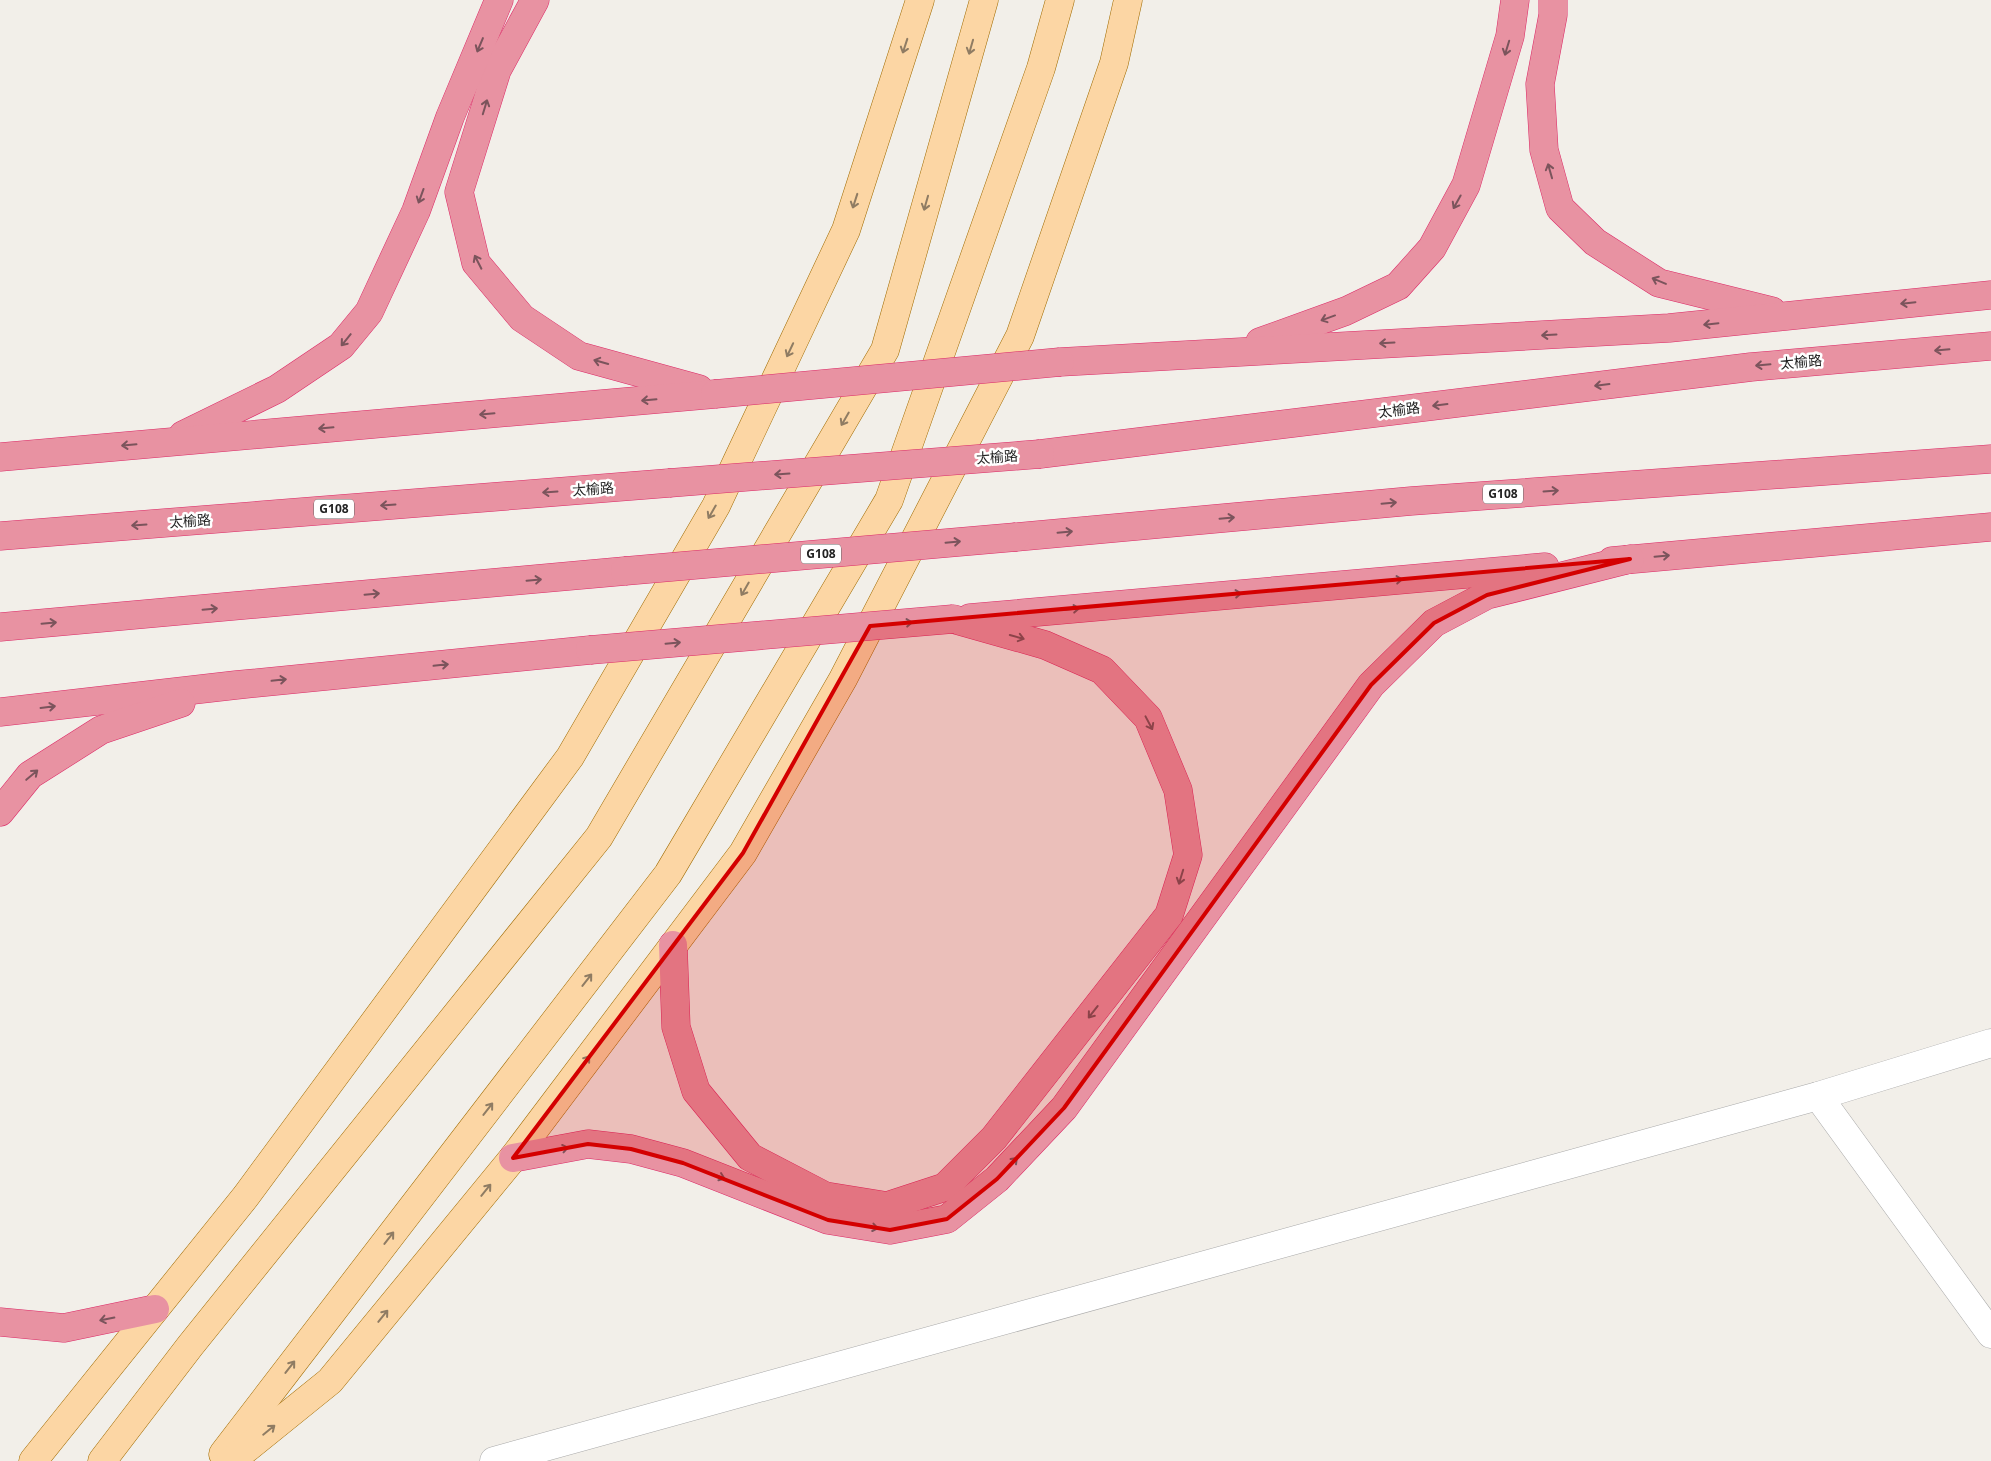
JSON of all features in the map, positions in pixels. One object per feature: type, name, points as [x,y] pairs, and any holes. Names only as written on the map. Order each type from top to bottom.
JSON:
[{"type":"highway","points":[[170,442],[276,389],[342,346],[368,312],[416,211],[450,117],[499,0]]},
{"type":"highway","points":[[535,0],[497,70],[459,192],[476,263],[522,318],[579,356],[715,394]]},
{"type":"highway","points":[[1232,352],[1346,311],[1398,286],[1432,248],[1466,185],[1510,36],[1515,0]]},
{"type":"highway","points":[[1552,0],[1553,15],[1540,84],[1544,150],[1560,208],[1594,242],[1658,283],[1791,315]]},
{"type":"highway","points":[[0,456],[1060,362],[1670,328],[1991,295]]},
{"type":"highway","name":"太榆路","points":[[0,536],[1040,454],[1751,366],[1991,346]]},
{"type":"highway","name":"G108","points":[[0,627],[1411,501],[1991,459]]},
{"type":"highway","points":[[0,712],[236,685],[590,650],[1991,528]]},
{"type":"highway","points":[[513,1158],[588,1144],[632,1149],[683,1163],[828,1220],[890,1230],[947,1219],[997,1179],[1064,1108],[1371,685],[1434,623],[1487,595],[1630,559]]},
{"type":"highway","points":[[673,945],[676,1027],[696,1091],[750,1157],[825,1196],[887,1206],[945,1187],[994,1138],[1170,915],[1188,855],[1178,790],[1148,718],[1102,670],[1045,645],[953,619]]},
{"type":"highway","points":[[0,812],[30,776],[102,730],[236,685]]},
{"type":"highway","points":[[0,1322],[64,1328],[155,1309]]},
{"type":"main road","points":[[33,1461],[246,1196],[570,757],[716,506],[842,239],[920,0]]},
{"type":"main road","points":[[102,1461],[196,1339],[600,837],[885,350],[984,0]]},
{"type":"main road","points":[[217,1461],[668,874],[888,500],[1041,68],[1060,0]]},
{"type":"main road","points":[[231,1461],[330,1381],[513,1158],[743,853],[843,679],[1020,336],[1114,63],[1128,0]]},
{"type":"street","points":[[494,1461],[1818,1096],[1991,1043]]},
{"type":"street","points":[[1818,1096],[1991,1334]]},
{"type":"highlighted area","points":[[1630,559],[1487,595],[1434,623],[1371,685],[1064,1108],[997,1179],[947,1219],[890,1230],[828,1220],[683,1163],[631,1149],[588,1144],[513,1158],[743,853],[870,626]]}]
